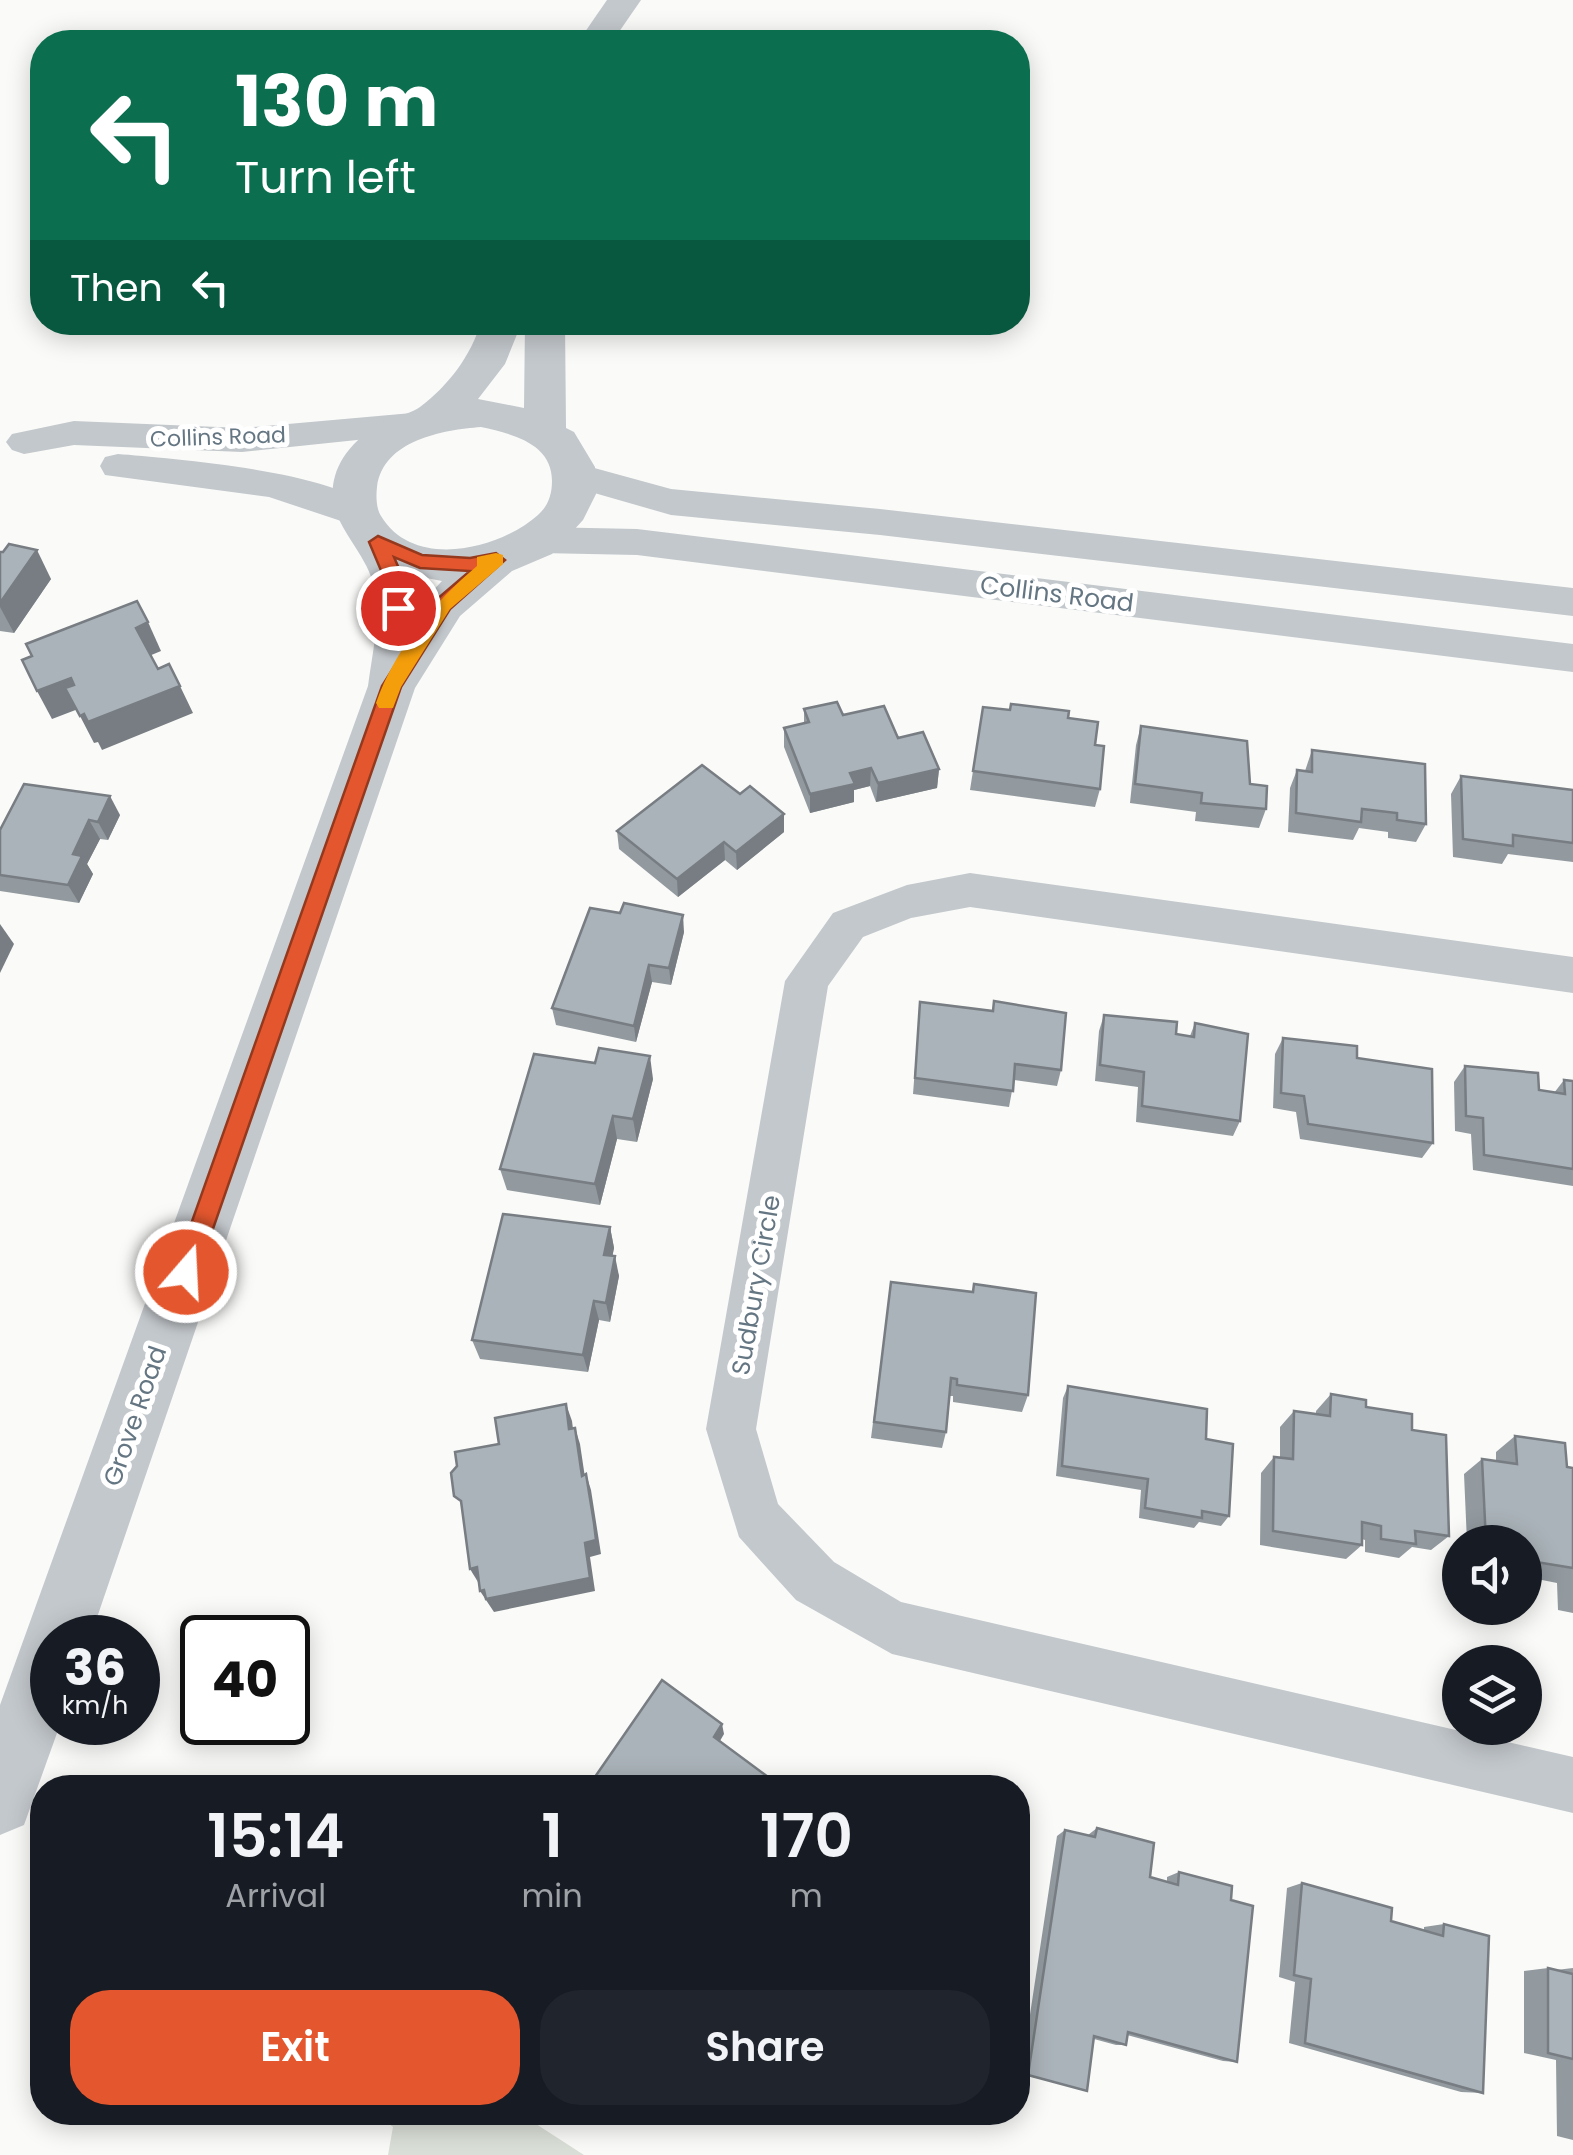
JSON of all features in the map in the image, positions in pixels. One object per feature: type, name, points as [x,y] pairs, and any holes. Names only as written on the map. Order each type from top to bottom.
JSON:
[{"type":"street","points":[[423,422],[477,378],[499,335]]},
{"type":"street","points":[[545,335],[545,431]]},
{"type":"street","points":[[457,414],[504,415],[545,431],[571,458],[576,475],[570,509],[540,540],[496,560],[470,564],[420,561],[368,527],[354,496],[364,463],[392,436],[423,422],[457,414]]},
{"type":"street","name":"Collins Road","points":[[12,440],[74,433],[242,440],[423,422]]},
{"type":"street","name":"Collins Road","points":[[12,440],[73,461],[280,484],[318,494],[368,527]]},
{"type":"street","name":"Collins Road","points":[[576,475],[671,502],[880,522],[1573,602]]},
{"type":"street","name":"Grove Road","points":[[66,1615],[392,686],[399,628],[398,587],[368,527]]},
{"type":"street","name":"Collins Road","points":[[540,540],[637,542],[1573,658]]},
{"type":"street","name":"Grove Road","points":[[392,686],[444,604],[496,560]]},
{"type":"street","name":"Sudbury Circle","points":[[1573,975],[970,890],[907,902],[848,925],[807,981],[731,1429],[757,1519],[815,1581],[892,1627],[1573,1785]]},
{"type":"street","points":[[0,1801],[30,1715]]},
{"type":"shaded area","points":[[391,2125],[538,2125],[584,2155],[388,2155]]},
{"type":"building","points":[[9,544],[37,550],[0,603],[0,552]]},
{"type":"building","points":[[137,601],[148,622],[136,628],[158,669],[169,664],[180,686],[88,722],[84,714],[80,716],[65,688],[74,685],[71,678],[37,691],[22,660],[32,656],[26,644]]},
{"type":"building","points":[[837,702],[843,715],[884,706],[898,738],[923,732],[939,769],[878,783],[871,768],[850,773],[855,784],[810,794],[784,728],[809,722],[804,709]]},
{"type":"building","points":[[1011,704],[1069,711],[1068,718],[1098,722],[1095,745],[1104,746],[1100,789],[973,771],[983,707],[1010,710]]},
{"type":"building","points":[[1141,726],[1247,741],[1250,784],[1267,786],[1266,809],[1201,803],[1202,793],[1135,784]]},
{"type":"building","points":[[1312,750],[1425,764],[1426,824],[1397,820],[1397,813],[1362,809],[1361,822],[1296,813],[1297,770],[1312,772]]},
{"type":"building","points":[[702,765],[740,794],[750,786],[784,814],[736,852],[724,842],[677,879],[617,831]]},
{"type":"building","points":[[1461,776],[1573,790],[1573,843],[1513,835],[1513,846],[1463,839]]},
{"type":"building","points":[[24,784],[110,796],[98,822],[89,820],[73,854],[82,856],[68,885],[0,875],[0,830]]},
{"type":"building","points":[[624,903],[683,915],[669,968],[649,965],[634,1026],[552,1008],[590,908],[620,913]]},
{"type":"building","points":[[994,1001],[1066,1013],[1061,1070],[1015,1064],[1013,1091],[915,1078],[920,1002],[993,1011]]},
{"type":"building","points":[[1104,1015],[1177,1022],[1176,1034],[1194,1037],[1195,1023],[1248,1034],[1240,1121],[1142,1106],[1144,1072],[1100,1065]]},
{"type":"building","points":[[1283,1038],[1357,1046],[1357,1058],[1432,1069],[1433,1143],[1308,1124],[1304,1096],[1281,1093]]},
{"type":"building","points":[[599,1048],[650,1056],[633,1119],[613,1116],[595,1184],[500,1169],[534,1054],[595,1063]]},
{"type":"building","points":[[1465,1066],[1538,1073],[1539,1090],[1565,1094],[1564,1080],[1573,1081],[1573,1169],[1484,1155],[1483,1118],[1466,1116]]},
{"type":"building","points":[[503,1214],[610,1227],[604,1255],[615,1256],[606,1303],[594,1301],[583,1355],[472,1340]]},
{"type":"building","points":[[891,1282],[973,1292],[974,1284],[1036,1293],[1028,1395],[957,1385],[957,1379],[951,1378],[946,1432],[874,1422]]},
{"type":"building","points":[[1068,1386],[1207,1409],[1206,1439],[1233,1444],[1229,1516],[1202,1511],[1202,1518],[1145,1508],[1148,1479],[1062,1466]]},
{"type":"building","points":[[1331,1394],[1366,1400],[1366,1407],[1412,1414],[1412,1430],[1446,1435],[1449,1525],[1442,1525],[1442,1535],[1415,1531],[1416,1544],[1381,1539],[1381,1526],[1362,1522],[1362,1545],[1273,1531],[1274,1457],[1293,1459],[1294,1411],[1330,1416]]},
{"type":"building","points":[[566,1404],[569,1429],[575,1428],[582,1476],[586,1474],[594,1523],[596,1540],[585,1543],[590,1578],[486,1599],[484,1590],[480,1591],[477,1567],[470,1569],[461,1501],[454,1496],[451,1473],[457,1466],[455,1452],[499,1444],[495,1418]]},
{"type":"building","points":[[1515,1436],[1565,1443],[1567,1467],[1573,1468],[1573,1568],[1542,1563],[1542,1525],[1485,1525],[1482,1459],[1517,1464]]},
{"type":"building","points":[[662,1680],[722,1724],[714,1737],[765,1775],[596,1775]]},
{"type":"building","points":[[1097,1828],[1154,1843],[1150,1877],[1178,1885],[1179,1872],[1232,1886],[1231,1900],[1253,1906],[1237,2062],[1128,2032],[1126,2045],[1094,2036],[1087,2091],[1030,2076],[1065,1830],[1095,1837]]},
{"type":"building","points":[[1302,1883],[1392,1908],[1391,1921],[1443,1936],[1444,1924],[1489,1936],[1483,2093],[1305,2043],[1311,1979],[1294,1975]]},
{"type":"building","points":[[1548,1968],[1573,1974],[1573,2059],[1548,2053]]},
{"type":"slow traffic","points":[[386,703],[392,686],[444,604],[496,560],[484,562]]},
{"type":"route","points":[[186,1272],[392,686],[444,604],[496,560],[444,565],[397,554],[378,542],[398,587],[398,608]]}]
